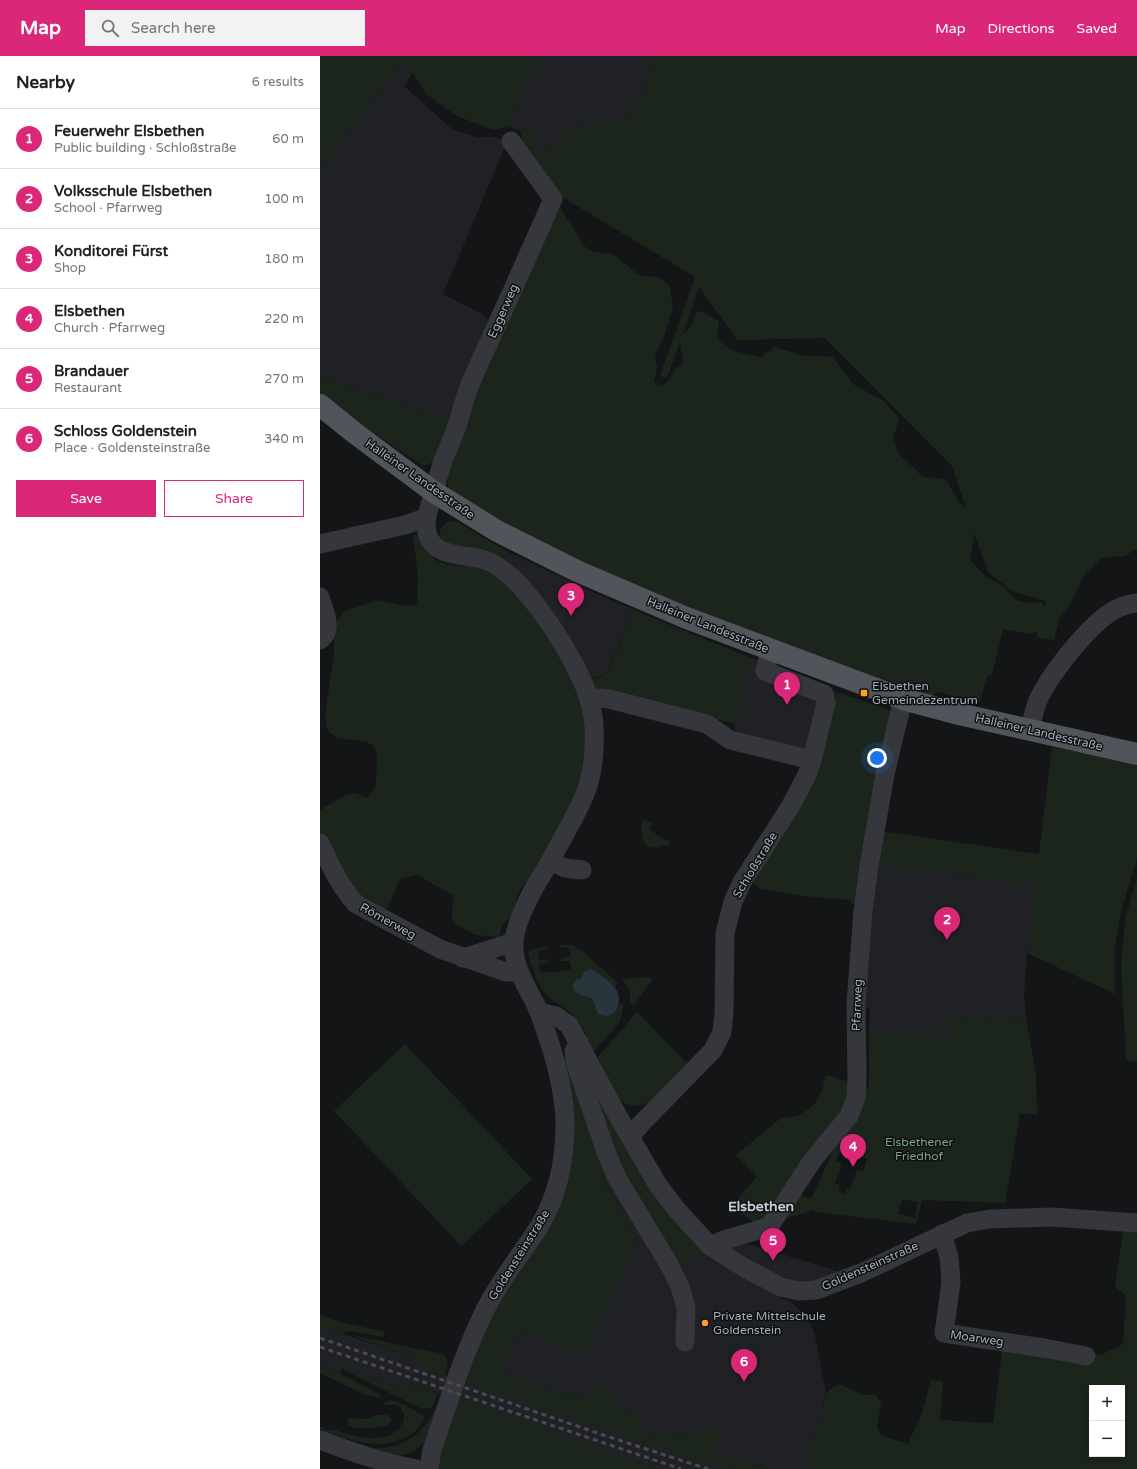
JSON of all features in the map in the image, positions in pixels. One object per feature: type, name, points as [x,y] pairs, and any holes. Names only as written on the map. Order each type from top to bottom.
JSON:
[{"type":"main road","name":"Halleiner Landesstraße","points":[[320,406],[434,492],[497,531],[570,568],[684,617],[903,699],[959,714],[1137,754]]},
{"type":"street","name":"Eggerweg","points":[[434,492],[441,466],[455,433],[473,377],[553,199],[511,141]]},
{"type":"street","points":[[434,492],[425,518],[428,535],[434,545],[443,552],[456,556],[472,556],[488,561],[515,581],[531,599],[569,655],[578,672],[589,700],[600,763],[589,783],[585,812],[550,861],[530,897],[518,925],[514,942],[463,958]]},
{"type":"street","points":[[320,544],[405,525],[425,518]]},
{"type":"street","points":[[320,598],[327,624],[327,632],[320,640]]},
{"type":"street","points":[[1030,730],[1035,708],[1043,689],[1071,652],[1095,625],[1110,613],[1129,604],[1137,603]]},
{"type":"street","name":"Schloßstraße","points":[[630,1137],[713,1050],[722,1032],[724,1013],[725,933],[727,920],[737,892],[764,838],[790,807],[807,775],[812,760],[826,703],[824,694],[765,671],[770,650]]},
{"type":"street","points":[[589,700],[599,698],[609,699],[682,717],[707,724],[730,740],[812,760]]},
{"type":"street","name":"Pfarrweg","points":[[710,1246],[724,1240],[769,1227],[812,1161],[849,1116],[856,1098],[856,1004],[869,866],[885,774],[903,699]]},
{"type":"street","name":"Römerweg","points":[[320,843],[328,862],[348,896],[356,904],[440,950],[506,972],[519,972]]},
{"type":"street","points":[[550,861],[565,868],[582,870]]},
{"type":"street","name":"Goldensteinstraße","points":[[429,1469],[432,1450],[472,1339],[498,1286],[539,1226],[558,1183],[562,1161],[565,1126],[563,1094],[539,1012],[519,972],[515,958],[514,942]]},
{"type":"street","name":"Goldensteinstraße","points":[[539,1012],[556,1016],[569,1025],[619,1118],[658,1185],[677,1210],[710,1246],[745,1268],[781,1287],[799,1291],[816,1290],[861,1273],[967,1223],[990,1219],[1052,1217],[1137,1223]]},
{"type":"street","points":[[579,1042],[574,1051],[576,1064],[606,1152],[617,1178],[670,1266],[680,1287],[686,1307],[685,1342]]},
{"type":"street","name":"Schloßstraße","points":[[619,1118],[659,1106]]},
{"type":"street","name":"Moarweg","points":[[942,1234],[949,1257],[951,1282],[944,1334],[1044,1348],[1086,1356]]},
{"type":"street","points":[[320,1440],[354,1453],[394,1465],[417,1469]]},
{"type":"shaded area","points":[[539,56],[649,56],[653,67],[632,117],[594,126],[571,127],[558,141],[542,154],[532,139],[530,126],[521,131],[508,127],[523,88]]},
{"type":"shaded area","points":[[402,62],[413,73],[404,86],[452,129],[477,137],[495,137],[507,142],[443,294],[482,314],[488,320],[488,328],[452,420],[320,378],[320,168]]},
{"type":"shaded area","points":[[506,551],[634,610],[606,675],[589,679],[501,561]]},
{"type":"shaded area","points":[[751,658],[800,675],[836,692],[822,754],[733,735]]},
{"type":"shaded area","points":[[874,863],[1035,886],[1024,994],[1026,1020],[951,1017],[949,1039],[869,1032],[870,1008],[860,1007]]},
{"type":"shaded area","points":[[590,969],[600,974],[613,985],[617,992],[619,1000],[617,1009],[611,1015],[606,1016],[598,1014],[592,998],[574,991],[573,985],[577,979],[581,979],[584,972]]},
{"type":"shaded area","name":"Private Mittelschule Goldenstein","points":[[614,1177],[679,1265],[709,1253],[772,1293],[792,1303],[805,1315],[814,1331],[826,1392],[823,1401],[826,1413],[815,1429],[814,1441],[804,1469],[768,1469],[757,1464],[726,1461],[712,1457],[721,1431],[690,1434],[663,1431],[655,1435],[647,1432],[638,1414],[615,1406],[612,1396],[593,1388],[581,1400],[572,1394],[557,1393],[535,1381],[504,1377],[505,1364],[512,1344],[526,1332],[586,1354],[637,1240],[605,1182]]},
{"type":"shaded area","points":[[738,1241],[847,1274],[816,1284],[790,1283],[725,1250]]},
{"type":"shaded area","points":[[320,1326],[417,1359],[430,1371],[730,1469],[658,1469],[413,1384],[410,1391],[344,1368],[342,1368],[340,1373],[320,1363]]},
{"type":"green space","points":[[320,56],[539,56],[523,88],[508,127],[493,130],[457,116],[426,94],[413,73],[402,62],[320,168]]},
{"type":"green space","points":[[649,56],[1137,56],[1137,551],[1135,550],[1124,556],[1101,558],[1084,575],[1070,605],[1060,616],[1054,640],[1036,637],[1038,631],[1031,634],[1003,629],[992,675],[987,676],[980,702],[937,692],[930,696],[881,683],[795,653],[533,543],[454,495],[448,486],[448,472],[477,383],[558,204],[584,246],[594,252],[613,254],[640,276],[658,277],[669,285],[673,306],[663,340],[655,355],[657,367],[654,381],[661,386],[665,384],[676,368],[683,363],[680,342],[667,378],[660,376],[695,277],[562,197],[529,154],[522,140],[521,131],[530,125],[532,139],[542,154],[558,141],[571,127],[594,126],[632,117],[653,67]],"holes":[[[699,287],[737,340],[825,338],[952,466],[966,508],[959,503],[946,479],[923,477],[898,453],[893,438],[899,419],[884,401],[853,384],[833,357],[800,355],[775,347],[761,357],[733,351],[717,337],[719,322],[702,311],[696,313],[691,327],[683,335]],[[974,533],[988,572],[1012,591],[1046,601],[1044,608],[1042,602],[1029,603],[1016,600],[1002,585],[987,578],[970,560]]]},
{"type":"green space","points":[[320,378],[452,420],[433,462],[426,465],[421,465],[343,412],[320,394]]},
{"type":"green space","points":[[456,521],[506,551],[501,561],[446,545],[439,537],[441,528],[447,522]]},
{"type":"green space","points":[[413,534],[420,536],[426,550],[436,560],[448,565],[481,568],[500,578],[533,614],[559,655],[577,690],[583,711],[586,750],[583,769],[572,805],[526,883],[522,887],[516,900],[516,907],[502,927],[499,937],[475,935],[457,925],[452,918],[453,895],[417,875],[400,879],[385,914],[355,897],[320,834],[320,810],[346,795],[355,793],[367,798],[376,786],[377,755],[374,746],[367,742],[338,738],[329,732],[326,725],[325,716],[334,652],[334,626],[344,611],[379,600],[404,606],[417,604],[418,576]]},
{"type":"green space","points":[[634,610],[751,658],[736,724],[593,689],[589,679],[602,677],[608,672]]},
{"type":"green space","points":[[836,692],[887,709],[891,712],[858,902],[851,905],[850,900],[811,897],[760,889],[751,880],[829,723]]},
{"type":"green space","points":[[1052,747],[1137,764],[1137,858],[1121,912],[1115,946],[1115,994],[1027,953],[1035,886],[874,863],[879,831],[1039,854]]},
{"type":"green space","points":[[643,819],[652,822],[650,829],[661,838],[670,841],[669,846],[660,845],[660,848],[648,846],[645,843],[642,833]]},
{"type":"green space","points":[[1137,878],[1137,1062],[1126,1060],[1121,964],[1126,915]]},
{"type":"green space","points":[[560,945],[571,945],[581,950],[618,983],[615,987],[619,995],[619,1004],[624,1005],[619,1023],[594,1052],[577,1019],[544,992],[532,967],[528,952],[530,950],[547,947],[547,949],[538,951],[539,960],[548,959],[548,963],[539,964],[540,973],[571,970],[570,961],[561,961],[561,958],[570,957],[569,947],[560,948]]},
{"type":"green space","points":[[649,977],[652,979],[651,982],[634,1004],[631,1005],[630,993],[623,979]]},
{"type":"green space","points":[[637,1012],[690,1066],[658,1097],[648,1103],[638,1106],[628,1105],[619,1099],[598,1057]]},
{"type":"green space","name":"Elsbethener Friedhof","points":[[951,1017],[1026,1020],[1036,1073],[1037,1115],[1020,1113],[1005,1203],[922,1200],[916,1224],[815,1212],[813,1210],[781,1220],[795,1193],[811,1199],[862,1088],[869,1089],[869,1032],[949,1038]],"holes":[[[853,1145],[861,1148],[864,1153],[862,1157],[867,1159],[863,1172],[857,1170],[850,1189],[847,1188],[844,1194],[838,1191],[840,1185],[835,1183],[842,1164],[836,1161],[841,1149],[847,1151]],[[902,1199],[918,1202],[915,1218],[898,1214]]]},
{"type":"green space","points":[[405,1044],[532,1179],[461,1246],[334,1111]]},
{"type":"green space","points":[[570,1055],[614,1177],[605,1183],[637,1240],[586,1355],[526,1332],[512,1344],[505,1364],[504,1377],[535,1381],[557,1393],[572,1394],[580,1400],[593,1388],[601,1386],[612,1396],[615,1406],[638,1414],[647,1432],[655,1435],[663,1431],[689,1434],[697,1429],[722,1430],[713,1457],[726,1461],[735,1457],[768,1469],[730,1469],[698,1460],[464,1382],[500,1295],[550,1224],[562,1057]]},
{"type":"green space","points":[[579,1057],[709,1253],[679,1266],[620,1174]]},
{"type":"green space","points":[[826,1075],[849,1082],[852,1099],[781,1202],[757,1225],[732,1206],[757,1176],[736,1155],[781,1118],[798,1116],[814,1105],[822,1091]]},
{"type":"green space","points":[[1124,1225],[1137,1227],[1137,1469],[804,1469],[814,1441],[815,1429],[826,1413],[824,1403],[825,1396],[830,1390],[839,1384],[864,1395],[877,1395],[881,1405],[877,1427],[882,1436],[908,1444],[922,1413],[931,1380],[943,1381],[940,1420],[993,1423],[1003,1345],[1087,1352],[1101,1355],[1123,1344],[1126,1296],[1115,1287]]},
{"type":"green space","points":[[320,1315],[340,1322],[385,1332],[383,1337],[352,1331],[341,1333],[320,1326]]},
{"type":"green space","points":[[357,1336],[443,1354],[447,1359],[445,1375],[430,1371],[417,1359],[355,1337]]},
{"type":"green space","points":[[320,1363],[381,1395],[381,1397],[379,1398],[365,1395],[320,1373]]},
{"type":"green space","points":[[344,1368],[410,1391],[413,1384],[438,1393],[432,1407],[426,1409],[420,1408],[344,1370]]},
{"type":"green space","points":[[458,1399],[658,1469],[438,1469],[438,1457]]},
{"type":"green space","points":[[390,1400],[398,1402],[418,1412],[424,1417],[422,1424],[418,1429],[403,1439],[380,1444],[368,1443],[344,1438],[320,1429],[320,1427],[326,1430],[336,1430],[359,1437],[374,1438],[389,1436],[399,1429],[404,1420],[404,1414],[401,1408],[397,1405],[384,1405],[384,1403]]},
{"type":"green space","points":[[438,1404],[425,1442],[415,1450],[404,1455],[393,1457],[365,1447],[389,1447],[400,1444],[409,1439],[426,1425]]},
{"type":"green space","points":[[375,1415],[388,1415],[391,1418],[391,1421],[388,1425],[373,1428],[349,1426],[347,1418],[368,1419]]},
{"type":"railway","points":[[320,1338],[609,1437],[708,1469]]},
{"type":"railway","points":[[320,1347],[681,1469]]},
{"type":"place","name":"Konditorei Fürst","points":[[571,616]]},
{"type":"place","name":"Elsbethen Gemeindezentrum","points":[[864,693]]},
{"type":"place","name":"Feuerwehr Elsbethen","points":[[787,705]]},
{"type":"place","name":"Volksschule Elsbethen","points":[[947,940]]},
{"type":"place","name":"Elsbethen","points":[[853,1167]]},
{"type":"place","name":"Brandauer","points":[[773,1261]]},
{"type":"place","name":"Private Mittelschule Goldenstein","points":[[705,1323]]},
{"type":"place","name":"Schloss Goldenstein","points":[[744,1382]]},
{"type":"district","name":"Elsbethen","points":[[761,1206]]}]
